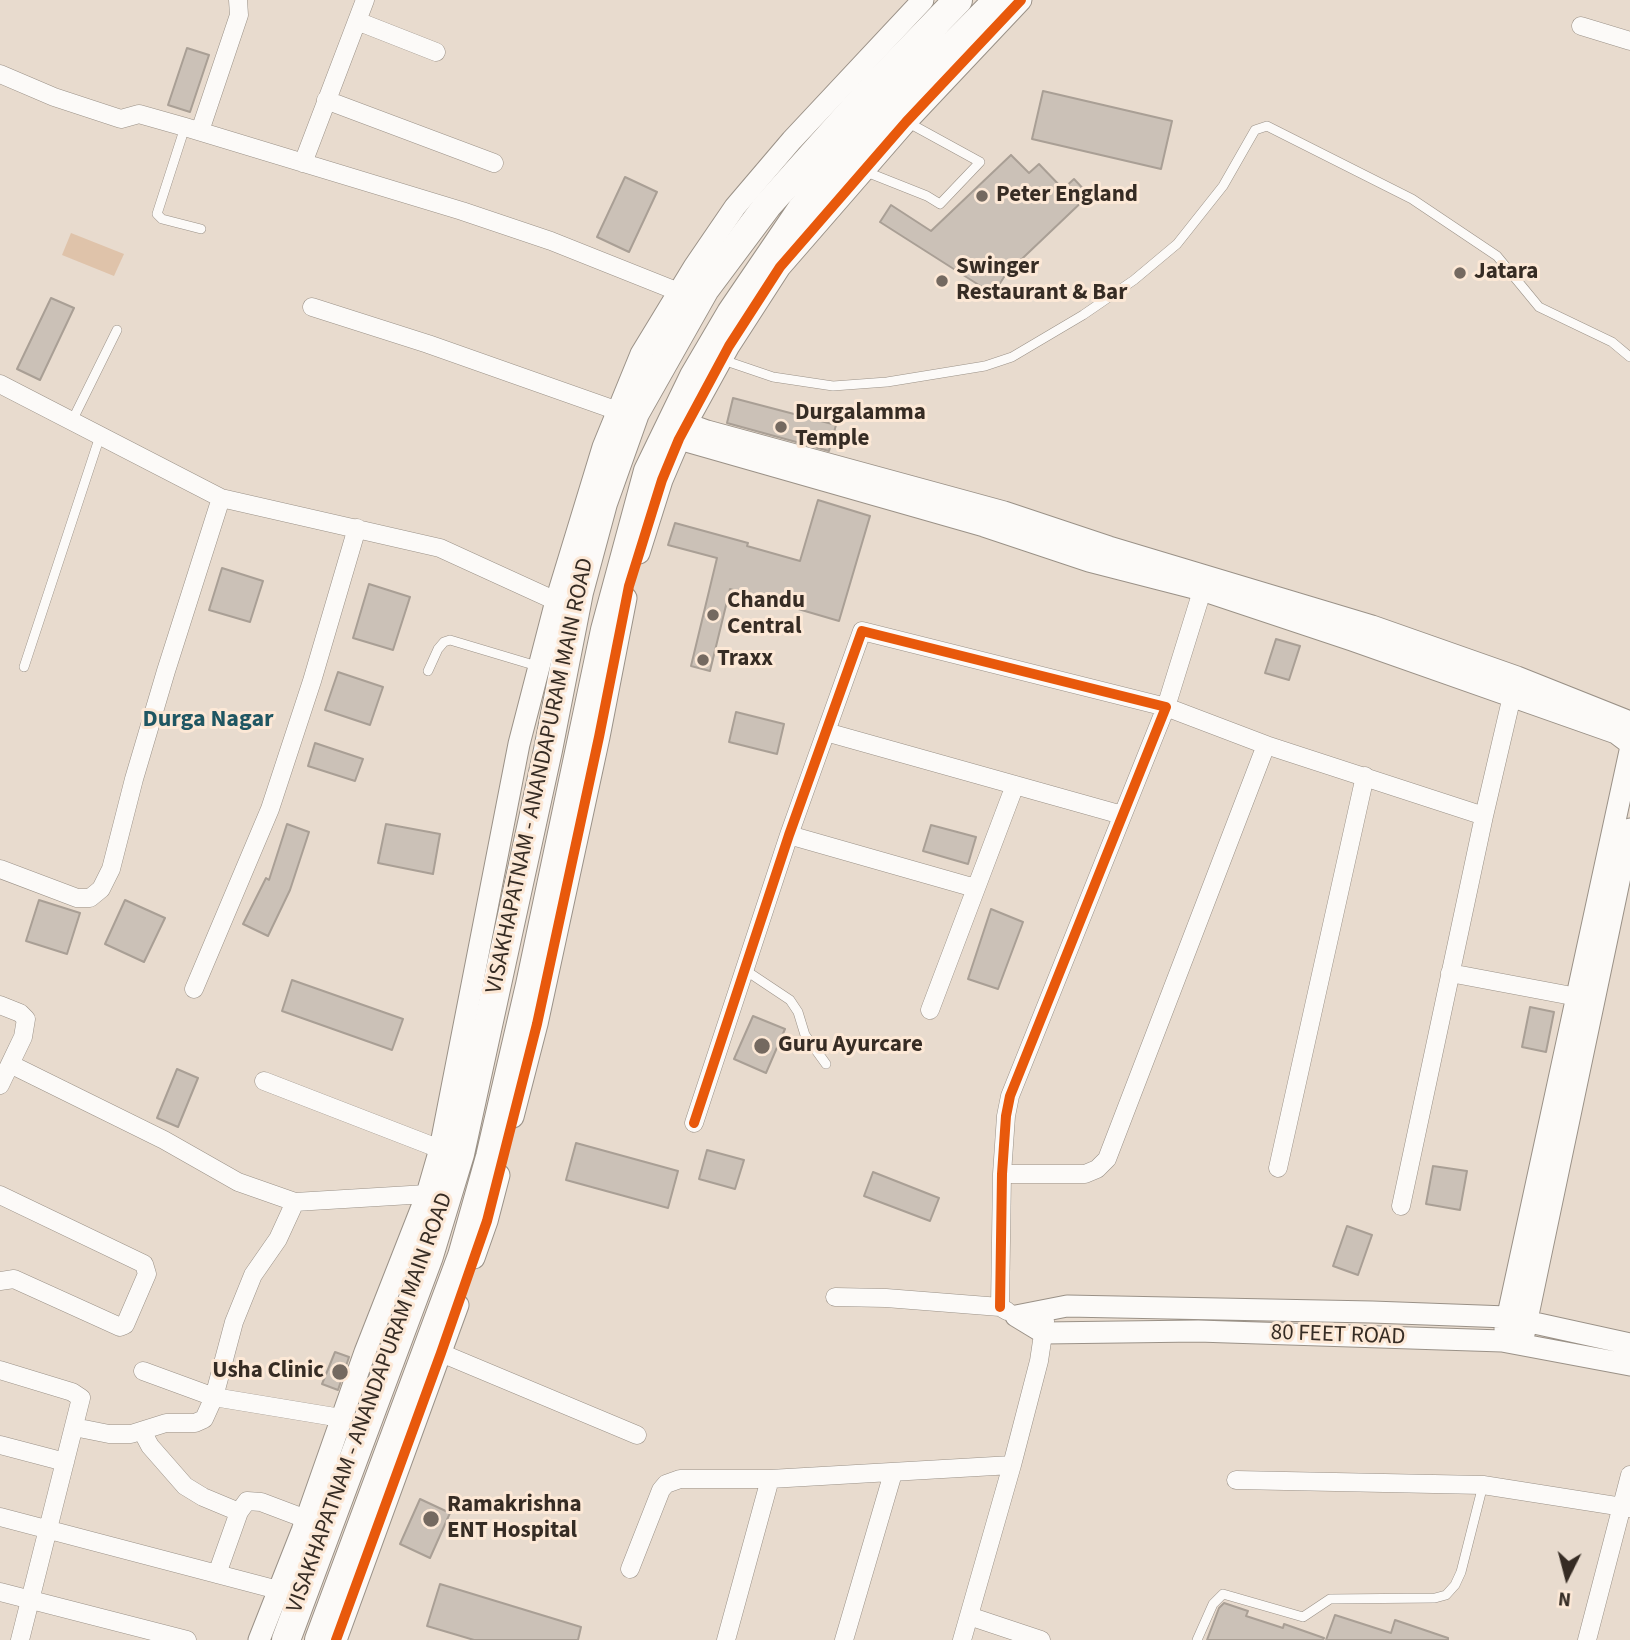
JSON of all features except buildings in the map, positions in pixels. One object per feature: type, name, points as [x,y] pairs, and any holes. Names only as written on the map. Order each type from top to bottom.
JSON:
[{"type":"main road","name":"VISAKHAPATNAM - ANANDAPURAM MAIN ROAD","points":[[286,1640],[429,1256],[460,1154],[548,750],[579,592],[603,503],[635,413],[705,289],[767,206],[869,92],[958,0]]},
{"type":"main road","name":"VISAKHAPATNAM - ANANDAPURAM MAIN ROAD","points":[[319,1640],[462,1256],[490,1157],[530,985],[605,629],[648,471],[676,428],[731,313],[801,210],[890,109],[998,0]]},
{"type":"street","points":[[192,129],[239,15],[238,0]]},
{"type":"street","points":[[303,163],[365,0]]},
{"type":"street","points":[[259,1640],[427,1194],[440,1149],[519,744],[556,601],[595,471],[641,354],[734,206],[923,0]]},
{"type":"street","points":[[336,1640],[487,1221],[537,1024],[599,737],[628,586],[676,428],[780,267],[906,122],[1021,0]]},
{"type":"street","points":[[357,21],[436,52]]},
{"type":"street","points":[[1581,26],[1630,40]]},
{"type":"street","points":[[0,74],[54,97],[121,119],[139,114],[192,129],[551,241],[679,292]]},
{"type":"street","points":[[326,100],[494,163]]},
{"type":"street","points":[[312,307],[428,344],[618,411]]},
{"type":"street","points":[[0,384],[220,498],[440,548],[556,601]]},
{"type":"street","points":[[676,428],[1004,512],[1205,582],[1372,626],[1515,687],[1616,733],[1628,742],[1630,749],[1585,999],[1512,1342]]},
{"type":"street","points":[[0,869],[77,898],[90,898],[101,889],[111,869],[151,719],[220,498]]},
{"type":"street","points":[[194,989],[270,809],[358,528]]},
{"type":"street","points":[[1008,1312],[1002,1174],[1010,1096],[1166,708],[1205,582]]},
{"type":"street","points":[[694,1124],[789,835],[862,631],[1166,708],[1266,745],[1484,816]]},
{"type":"street","points":[[1515,687],[1630,722]]},
{"type":"street","points":[[1401,1206],[1484,816],[1515,687]]},
{"type":"street","points":[[826,732],[1122,815]]},
{"type":"street","points":[[1002,1174],[1085,1174],[1097,1170],[1107,1159],[1266,745]]},
{"type":"street","points":[[1278,1168],[1365,776]]},
{"type":"street","points":[[930,1010],[1015,785]]},
{"type":"street","points":[[1585,999],[1630,829]]},
{"type":"street","points":[[789,835],[975,888]]},
{"type":"street","points":[[1450,974],[1585,999]]},
{"type":"street","points":[[0,1005],[20,1013],[26,1020],[23,1037],[0,1085]]},
{"type":"street","points":[[10,1064],[164,1140],[238,1182],[295,1202],[427,1194]]},
{"type":"street","points":[[264,1081],[440,1149]]},
{"type":"street","points":[[0,1195],[144,1264],[147,1274],[125,1325],[120,1327],[14,1279],[0,1281]]},
{"type":"street","points":[[79,1428],[119,1435],[166,1423],[200,1421],[214,1397],[234,1322],[253,1275],[278,1239],[295,1202]]},
{"type":"street","points":[[835,1297],[886,1298],[1008,1312],[1045,1311],[1068,1306],[1372,1312],[1517,1319],[1630,1344]]},
{"type":"street","points":[[962,1640],[1012,1465],[1044,1332],[1045,1311]]},
{"type":"street","points":[[1008,1312],[1044,1332]]},
{"type":"street","name":"80 FEET ROAD","points":[[1044,1332],[1198,1331],[1512,1342],[1630,1365]]},
{"type":"street","points":[[441,1353],[638,1435]]},
{"type":"street","points":[[0,1370],[80,1398],[79,1428],[65,1462],[20,1640]]},
{"type":"street","points":[[143,1371],[214,1397],[341,1418]]},
{"type":"street","points":[[142,1431],[150,1446],[185,1486],[203,1497],[239,1512]]},
{"type":"street","points":[[0,1445],[65,1462]]},
{"type":"street","points":[[631,1569],[661,1490],[666,1483],[680,1479],[770,1479],[1012,1465]]},
{"type":"street","points":[[844,1640],[893,1473]]},
{"type":"street","points":[[1587,1640],[1626,1507],[1630,1475]]},
{"type":"street","points":[[726,1640],[770,1479]]},
{"type":"street","points":[[1237,1479],[1483,1485],[1626,1507]]},
{"type":"street","points":[[217,1574],[239,1512],[247,1501],[254,1500],[306,1519]]},
{"type":"street","points":[[0,1517],[278,1590]]},
{"type":"street","points":[[0,1592],[187,1640]]},
{"type":"street","points":[[968,1616],[1041,1640]]},
{"type":"lane","points":[[863,171],[927,196],[940,204],[980,162],[906,122]]},
{"type":"lane","points":[[722,359],[773,377],[833,386],[887,382],[985,366],[1012,357],[1083,315],[1134,280],[1177,244],[1223,186],[1255,130],[1268,126],[1412,199],[1497,256],[1539,307],[1612,342],[1630,357]]},
{"type":"lane","points":[[192,129],[157,214],[162,219],[201,229]]},
{"type":"lane","points":[[72,421],[117,330]]},
{"type":"lane","points":[[24,667],[100,436]]},
{"type":"lane","points":[[428,671],[438,649],[450,640],[539,667]]},
{"type":"lane","points":[[745,970],[790,1000],[798,1012],[805,1035],[826,1064]]},
{"type":"lane","points":[[1197,1640],[1213,1604],[1223,1594],[1303,1617],[1330,1600],[1435,1598],[1446,1595],[1461,1572],[1483,1485]]},
{"type":"shaded area","points":[[71,233],[124,254],[114,276],[62,255]]},
{"type":"cycle path","points":[[336,1640],[487,1221],[537,1024],[629,586],[662,480],[679,439],[729,346],[780,267],[906,122],[1021,0]]},
{"type":"cycle path","points":[[694,1123],[789,835],[862,631],[1166,707],[1010,1096],[1002,1174],[1000,1307]]},
{"type":"place","name":"Peter England","points":[[982,196]]},
{"type":"place","name":"Jatara","points":[[1460,273]]},
{"type":"place","name":"Swinger Restaurant & Bar","points":[[942,281]]},
{"type":"place","name":"Durgalamma Temple","points":[[781,427]]},
{"type":"place","name":"Chandu Central","points":[[713,615]]},
{"type":"place","name":"Traxx","points":[[703,660]]},
{"type":"place","name":"Guru Ayurcare","points":[[762,1046]]},
{"type":"place","name":"Usha Clinic","points":[[340,1372]]},
{"type":"place","name":"Ramakrishna ENT Hospital","points":[[431,1519]]},
{"type":"district","name":"Durga Nagar","points":[[208,721]]}]
